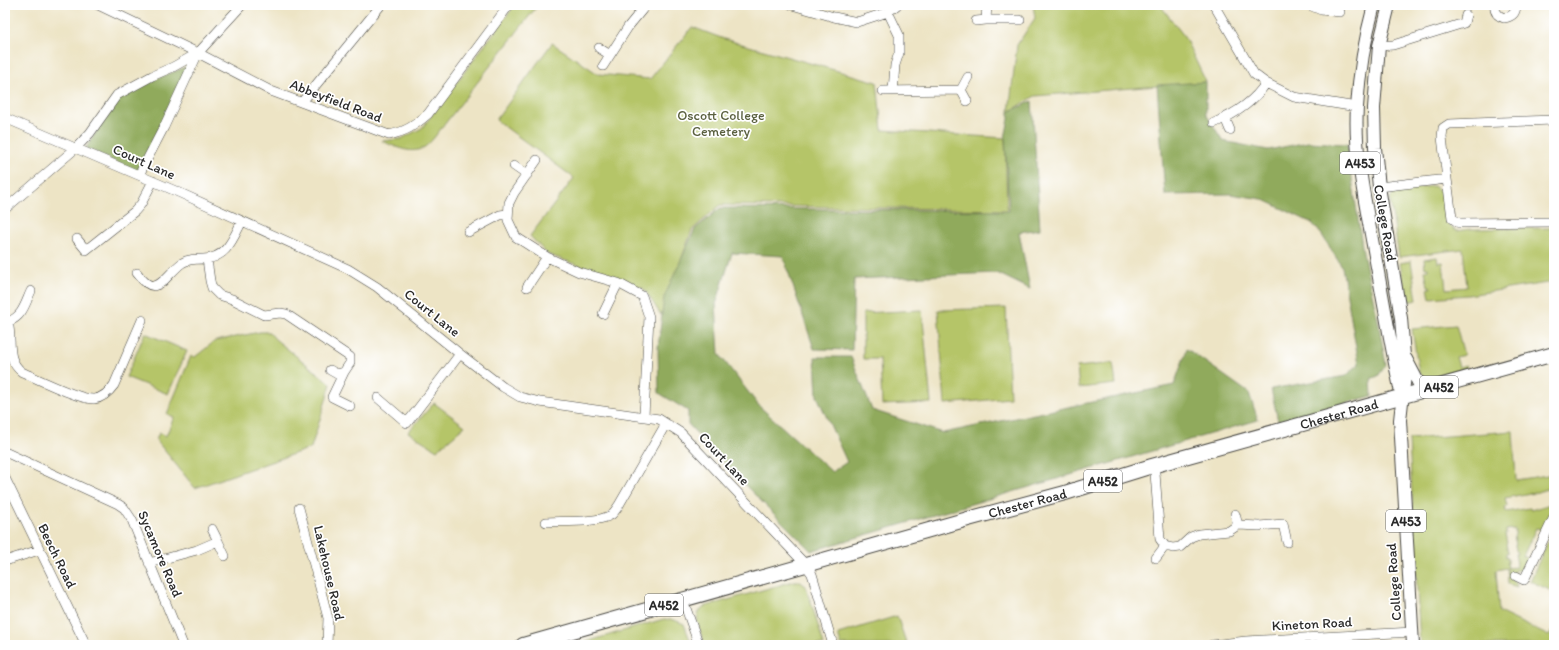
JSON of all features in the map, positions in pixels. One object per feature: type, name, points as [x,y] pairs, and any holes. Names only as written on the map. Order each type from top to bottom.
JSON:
[{"type":"highway","name":"Chester Road","points":[[528,644],[805,564],[1065,493],[1152,466],[1554,354]]},
{"type":"main road","name":"College Road","points":[[1374,5],[1370,18],[1362,63],[1357,107],[1358,150],[1364,193],[1402,397]]},
{"type":"main road","name":"College Road","points":[[1389,5],[1379,46],[1374,108],[1374,148],[1401,318],[1404,356],[1405,375],[1400,434],[1413,645]]},
{"type":"main road","points":[[1370,18],[1385,19]]},
{"type":"main road","name":"College Road","points":[[1404,356],[1419,384],[1429,390]]},
{"type":"street","points":[[139,175],[164,127],[198,53],[242,5]]},
{"type":"street","points":[[302,102],[381,5]]},
{"type":"street","name":"Abbeyfield Road","points":[[102,6],[271,91],[353,123],[389,135],[405,131],[415,126],[428,114],[509,5]]},
{"type":"street","points":[[603,66],[637,15],[646,5]]},
{"type":"street","points":[[792,5],[814,8],[857,22],[888,12],[897,5]]},
{"type":"street","points":[[986,20],[988,5]]},
{"type":"street","points":[[1309,5],[1328,11],[1340,12]]},
{"type":"street","points":[[1495,5],[1495,11],[1497,14],[1504,18],[1512,16],[1516,5]]},
{"type":"street","points":[[1218,6],[1254,74],[1266,84],[1294,97],[1357,107]]},
{"type":"street","points":[[1325,20],[1328,11]]},
{"type":"street","points":[[888,12],[899,35],[899,53],[895,65],[893,91]]},
{"type":"street","points":[[1379,46],[1393,45],[1464,23],[1466,15]]},
{"type":"street","points":[[976,21],[1020,20]]},
{"type":"street","points":[[599,48],[610,54]]},
{"type":"street","points":[[5,209],[76,148],[90,133],[117,95],[198,53]]},
{"type":"street","points":[[961,90],[968,77]]},
{"type":"street","points":[[1214,123],[1250,103],[1266,84]]},
{"type":"street","points":[[883,91],[961,90]]},
{"type":"street","points":[[961,90],[967,101]]},
{"type":"street","name":"Court Lane","points":[[5,118],[153,181],[326,258],[367,280],[503,387],[524,399],[644,416],[659,419],[669,425],[680,433],[805,564],[812,574],[833,645]]},
{"type":"street","points":[[1225,118],[1230,130]]},
{"type":"street","points":[[1554,120],[1454,123],[1443,128],[1442,137],[1452,218],[1459,223],[1554,222]]},
{"type":"street","points":[[537,160],[514,193],[509,204],[507,214],[508,220],[516,237],[547,257],[579,272],[618,283],[642,296],[649,317],[644,416]]},
{"type":"street","points":[[514,166],[527,175]]},
{"type":"street","points":[[1379,187],[1447,179]]},
{"type":"street","points":[[77,239],[86,250],[135,211],[141,204],[153,181]]},
{"type":"street","points":[[468,232],[482,220],[507,214]]},
{"type":"street","points":[[137,273],[143,280],[154,286],[159,285],[182,263],[188,260],[217,257],[229,246],[242,221]]},
{"type":"street","points":[[527,287],[547,257]]},
{"type":"street","points":[[208,259],[212,288],[219,295],[232,299],[264,315],[280,313],[292,317],[350,357],[348,368],[344,372],[332,397],[350,406]]},
{"type":"street","points":[[602,314],[618,283]]},
{"type":"street","points":[[31,291],[23,312],[19,316],[7,320],[11,332],[10,353],[12,362],[22,372],[77,396],[88,399],[96,399],[104,396],[114,385],[142,320]]},
{"type":"street","points":[[378,398],[407,423],[460,354]]},
{"type":"street","points":[[330,370],[337,374],[344,372]]},
{"type":"street","points":[[546,522],[591,520],[612,514],[619,505],[664,427],[669,425]]},
{"type":"street","name":"Sycamore Road","points":[[5,452],[118,504],[129,513],[183,645]]},
{"type":"street","points":[[1152,466],[1155,473],[1160,539],[1165,546],[1173,548],[1180,547],[1191,537],[1199,534],[1229,531],[1238,525],[1259,526],[1283,524],[1287,542]]},
{"type":"street","name":"Beech Road","points":[[5,478],[86,645]]},
{"type":"street","name":"Lakehouse Road","points":[[299,508],[328,618],[327,645]]},
{"type":"street","points":[[1235,514],[1238,525]]},
{"type":"street","points":[[1520,581],[1554,517]]},
{"type":"street","points":[[212,529],[225,556]]},
{"type":"street","points":[[149,564],[197,550],[218,541]]},
{"type":"street","points":[[1156,558],[1165,546]]},
{"type":"street","points":[[5,562],[39,550]]},
{"type":"street","points":[[683,600],[699,645]]},
{"type":"street","name":"Kineton Road","points":[[1212,645],[1246,641],[1275,643],[1413,632]]},
{"type":"green space","points":[[515,5],[538,5],[433,139],[423,148],[413,151],[402,149],[382,141],[401,139],[422,128]]},
{"type":"green space","points":[[1033,5],[1160,5],[1184,36],[1206,82],[1035,96],[1009,112],[1017,45],[1035,18]]},
{"type":"green space","name":"Oscott College Cemetery","points":[[692,27],[724,39],[877,82],[882,130],[1005,138],[1007,210],[720,205],[692,230],[661,315],[644,289],[547,254],[530,236],[574,178],[496,120],[552,43],[598,74],[650,79]]},
{"type":"green space","points":[[188,66],[138,173],[86,148],[104,119],[119,99],[153,80]]},
{"type":"green space","points":[[1206,82],[1206,114],[1223,141],[1268,150],[1308,142],[1347,144],[1363,253],[1378,320],[1386,365],[1378,376],[1371,379],[1372,396],[1278,421],[1271,389],[1346,376],[1359,364],[1342,267],[1322,235],[1312,223],[1262,199],[1230,194],[1165,195],[1157,85]]},
{"type":"green space","points":[[1032,101],[1040,229],[1019,232],[1030,289],[997,273],[854,279],[852,350],[814,349],[783,256],[732,253],[716,304],[719,354],[759,406],[832,472],[847,462],[817,396],[815,357],[851,357],[872,410],[943,433],[1174,385],[1187,349],[1249,393],[1258,420],[811,551],[747,487],[688,424],[688,411],[659,393],[658,348],[664,297],[695,229],[720,208],[1009,211],[1005,138],[1009,112]]},
{"type":"green space","points":[[1434,186],[1443,193],[1448,224],[1457,231],[1471,229],[1554,228],[1554,282],[1468,295],[1430,298],[1428,288],[1431,288],[1428,286],[1425,271],[1428,270],[1428,268],[1425,268],[1424,259],[1437,257],[1438,263],[1443,262],[1446,289],[1467,287],[1463,249],[1399,257],[1390,199],[1396,190]]},
{"type":"green space","points":[[1411,261],[1417,300],[1407,302],[1400,263]]},
{"type":"green space","points":[[1006,308],[1010,398],[945,404],[938,310]]},
{"type":"green space","points":[[922,310],[931,403],[882,405],[880,359],[863,359],[863,313]]},
{"type":"green space","points":[[1456,325],[1464,355],[1456,357],[1459,367],[1466,365],[1467,368],[1431,379],[1425,378],[1419,373],[1412,329]]},
{"type":"green space","points":[[260,332],[269,332],[275,339],[331,384],[311,448],[195,488],[156,440],[159,433],[166,436],[174,417],[167,414],[191,356],[195,357],[215,341]]},
{"type":"green space","points":[[145,333],[187,351],[168,394],[126,377]]},
{"type":"green space","points":[[1113,363],[1116,384],[1079,388],[1077,367]]},
{"type":"green space","points":[[434,403],[465,426],[437,450],[408,432]]},
{"type":"green space","points":[[1513,431],[1516,480],[1554,474],[1554,487],[1531,494],[1505,498],[1507,506],[1505,507],[1506,512],[1530,508],[1531,510],[1554,503],[1554,511],[1543,530],[1536,528],[1523,556],[1529,559],[1524,569],[1521,571],[1515,570],[1511,578],[1516,583],[1517,587],[1508,584],[1507,568],[1496,570],[1499,612],[1549,636],[1554,628],[1554,645],[1420,645],[1409,439]],"holes":[[[1515,529],[1517,554],[1515,554],[1517,564],[1516,567],[1508,568],[1508,558],[1506,558],[1506,553],[1508,552],[1505,534],[1506,530]]]},
{"type":"green space","points":[[1548,541],[1554,544],[1554,592],[1530,581]]},
{"type":"green space","points":[[794,581],[799,581],[806,586],[824,645],[705,645],[697,620],[699,611],[703,607]]},
{"type":"green space","points":[[897,616],[907,645],[841,645],[838,634]]},
{"type":"green space","points":[[664,619],[674,620],[684,624],[692,645],[575,645]]}]
